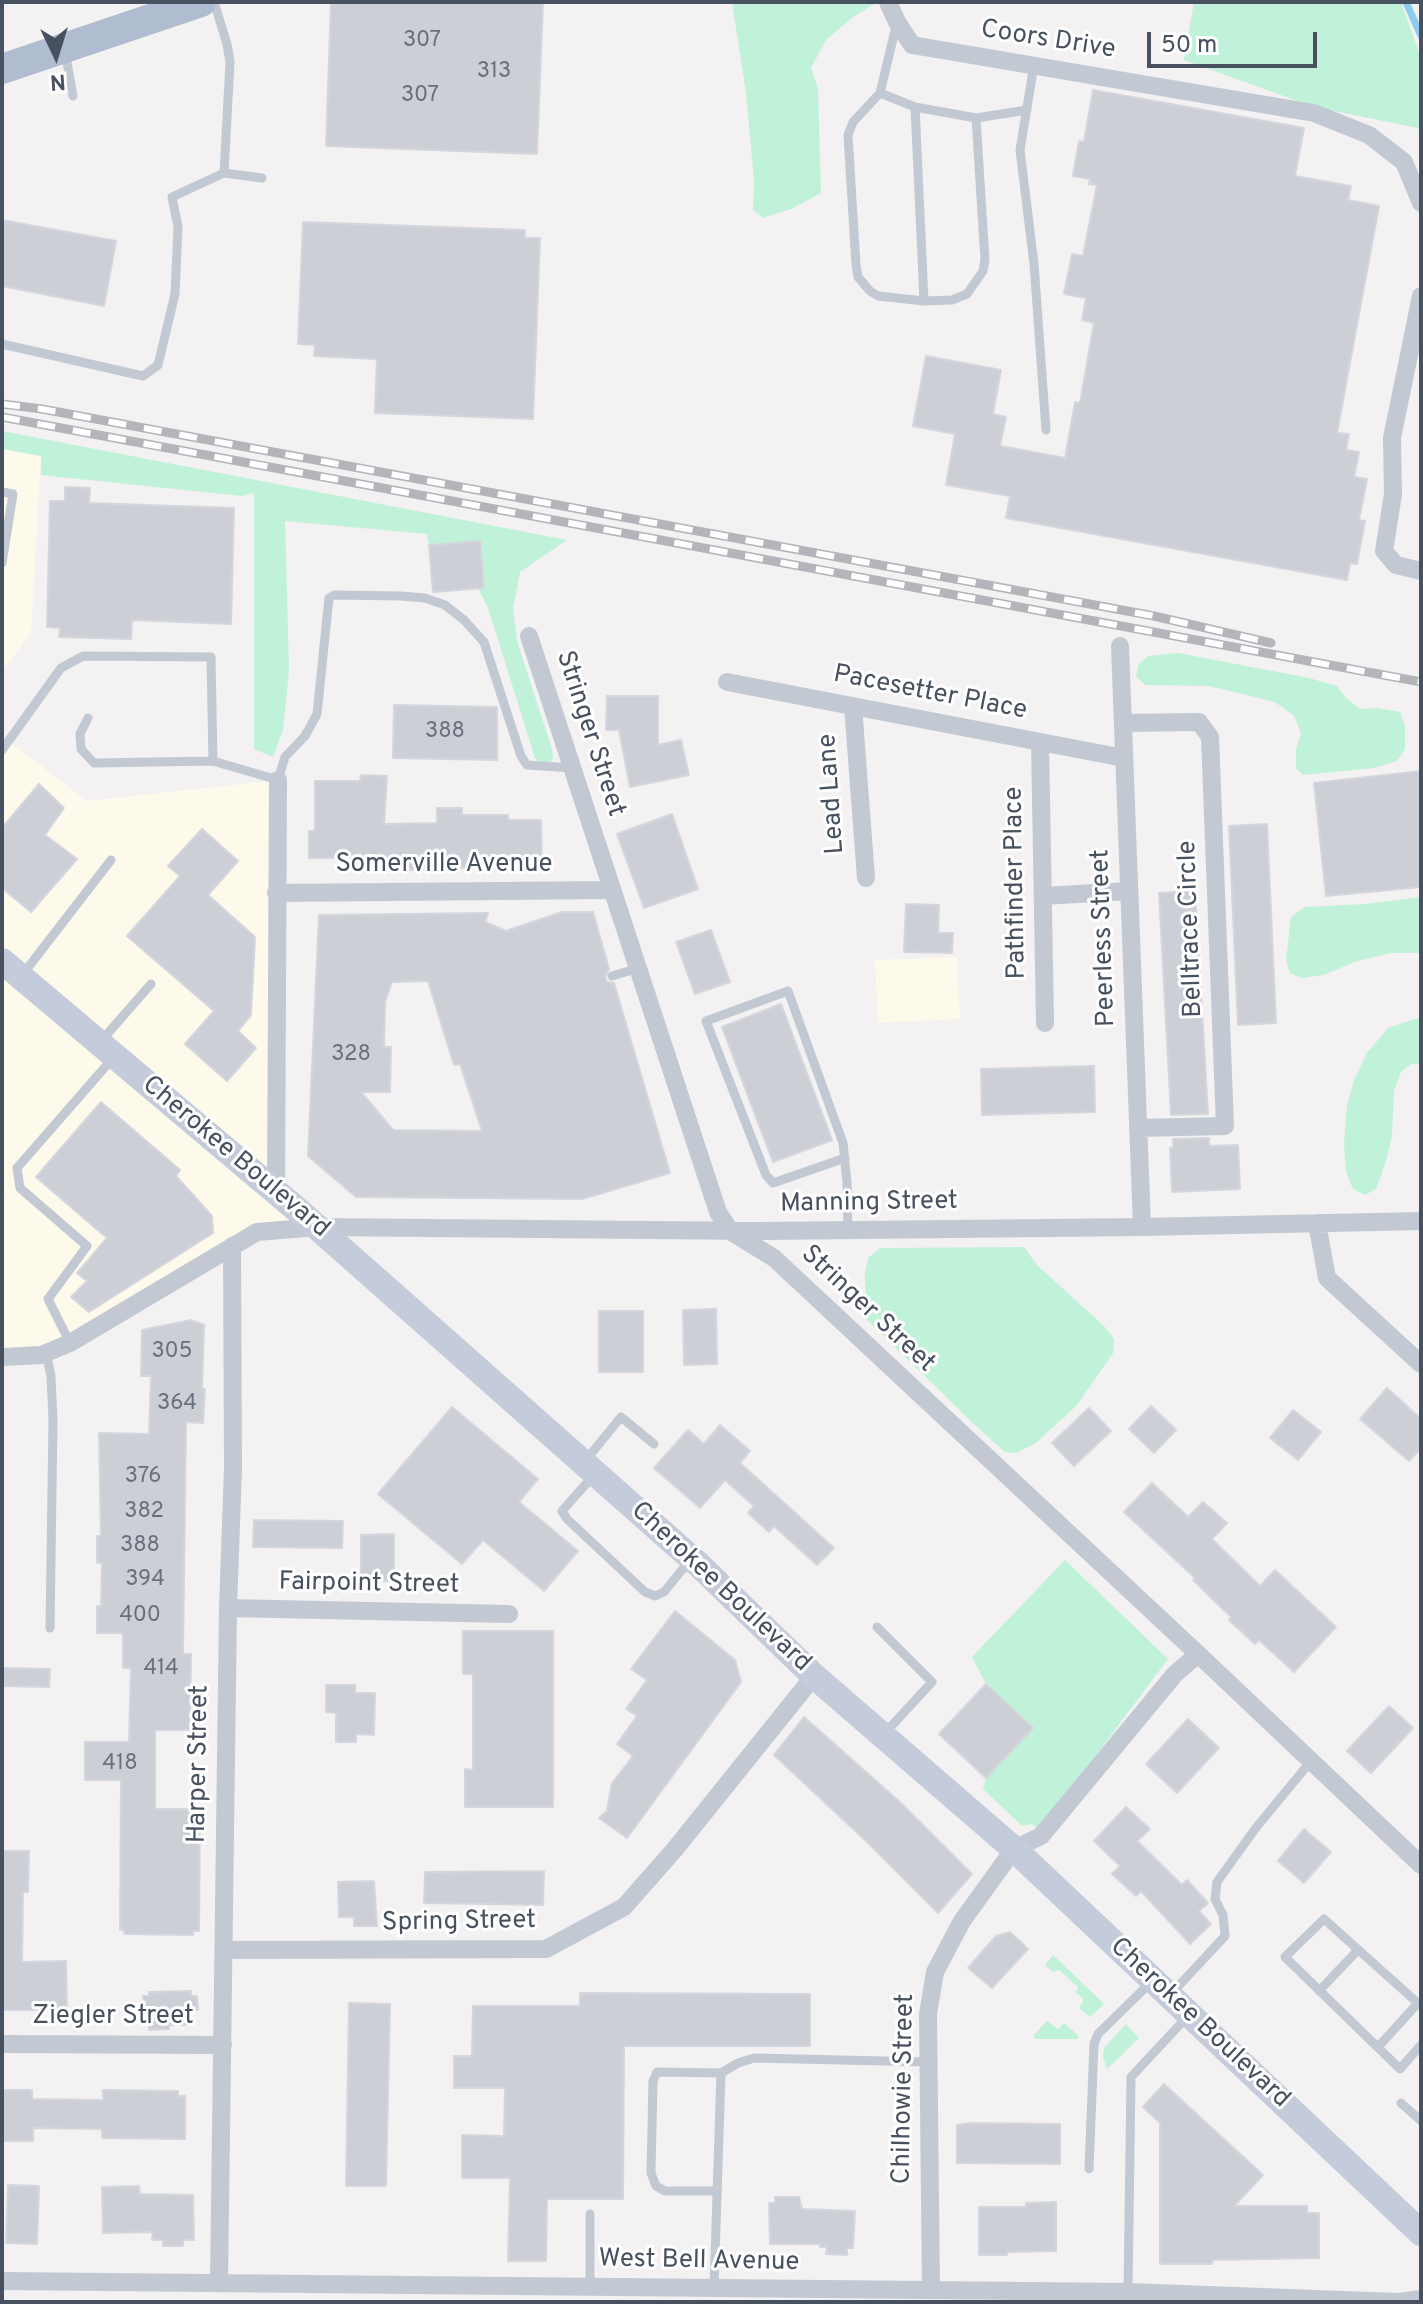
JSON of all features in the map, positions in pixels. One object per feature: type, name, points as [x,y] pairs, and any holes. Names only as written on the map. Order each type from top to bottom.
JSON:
[{"type":"main road","points":[[2,69],[201,2]]},
{"type":"main road","name":"Cherokee Boulevard","points":[[12,969],[317,1227],[691,1558],[814,1676],[1014,1849],[1421,2233]]},
{"type":"street","name":"Coors Drive","points":[[888,2],[912,45],[1314,113],[1369,135],[1404,162],[1421,203]]},
{"type":"street","points":[[1421,296],[1392,438],[1393,494],[1384,551],[1396,565],[1421,571]]},
{"type":"street","name":"Stringer Street","points":[[529,636],[718,1212],[730,1231],[774,1258],[1421,1865]]},
{"type":"street","name":"Peerless Street","points":[[1120,646],[1142,1227]]},
{"type":"street","name":"Pacesetter Place","points":[[727,682],[1124,758]]},
{"type":"street","name":"Lead Lane","points":[[853,706],[866,878]]},
{"type":"street","name":"Belltrace Circle","points":[[1123,723],[1199,722],[1210,737],[1225,1126],[1138,1128]]},
{"type":"street","name":"Pathfinder Place","points":[[1040,742],[1045,1023]]},
{"type":"street","points":[[276,1192],[278,780]]},
{"type":"street","name":"Somerville Avenue","points":[[276,893],[612,890]]},
{"type":"street","points":[[1043,896],[1129,891]]},
{"type":"street","name":"Manning Street","points":[[2,1357],[46,1353],[70,1343],[257,1232],[317,1227],[730,1231],[1421,1221]]},
{"type":"street","points":[[1317,1223],[1327,1278],[1421,1364]]},
{"type":"street","name":"Harper Street","points":[[219,2282],[228,1608],[233,1468],[232,1246]]},
{"type":"street","name":"Fairpoint Street","points":[[228,1608],[509,1614]]},
{"type":"street","name":"Chilhowie Street","points":[[931,2290],[928,2014],[935,1972],[962,1921],[1014,1849],[1041,1836],[1175,1674],[1198,1654]]},
{"type":"street","name":"Spring Street","points":[[224,1950],[546,1949],[624,1907],[675,1849],[814,1676]]},
{"type":"street","name":"Ziegler Street","points":[[2,2044],[223,2045]]},
{"type":"street","name":"West Bell Avenue","points":[[2,2281],[714,2288],[874,2296],[931,2290],[1128,2292],[1397,2302],[1421,2299]]},
{"type":"lane","points":[[214,2],[230,62],[224,173]]},
{"type":"lane","points":[[897,22],[880,93],[853,122],[848,135],[858,277],[878,296],[924,301],[952,300],[967,294],[983,271],[985,260],[976,118]]},
{"type":"lane","points":[[64,48],[73,96]]},
{"type":"lane","points":[[1034,65],[1020,150],[1034,264],[1046,430]]},
{"type":"lane","points":[[880,93],[915,107],[976,118],[1027,110]]},
{"type":"lane","points":[[915,107],[924,301]]},
{"type":"lane","points":[[2,344],[143,376],[158,365],[175,294],[178,227],[172,197],[224,173],[262,178]]},
{"type":"lane","points":[[2,492],[13,494],[2,563]]},
{"type":"lane","points":[[88,718],[80,734],[81,749],[94,763],[213,761],[278,780],[285,757],[305,736],[317,714],[329,598],[334,595],[413,597],[445,605],[484,642],[521,756],[527,765],[572,768]]},
{"type":"lane","points":[[2,750],[61,668],[83,656],[211,657],[213,761]]},
{"type":"lane","points":[[12,969],[111,860]]},
{"type":"lane","points":[[612,976],[639,968]]},
{"type":"lane","points":[[70,1343],[48,1299],[87,1246],[20,1188],[17,1168],[107,1049],[151,984]]},
{"type":"lane","points":[[845,1158],[773,1183],[766,1175],[706,1021],[788,991],[843,1143],[845,1158],[848,1230]]},
{"type":"lane","points":[[46,1353],[51,1376],[53,1420],[50,1628]]},
{"type":"lane","points":[[654,1444],[621,1417],[562,1511],[645,1592],[655,1596],[664,1592],[691,1558]]},
{"type":"lane","points":[[877,1627],[932,1682],[883,1736]]},
{"type":"lane","points":[[1089,2169],[1094,2044],[1098,2034],[1225,1936],[1223,1915],[1215,1899],[1217,1882],[1255,1829],[1311,1761]]},
{"type":"lane","points":[[1378,2047],[1420,2005],[1324,1919],[1285,1957],[1400,2069],[1421,2045]]},
{"type":"lane","points":[[1319,1991],[1358,1950]]},
{"type":"lane","points":[[1128,2292],[1131,2077],[1189,2015]]},
{"type":"lane","points":[[717,2191],[665,2191],[656,2186],[651,2173],[653,2081],[657,2072],[721,2073],[754,2058],[928,2062]]},
{"type":"lane","points":[[714,2288],[721,2073]]},
{"type":"lane","points":[[1401,2103],[1421,2121]]},
{"type":"lane","points":[[590,2214],[590,2287]]},
{"type":"shaded area","points":[[2,449],[41,456],[31,634],[2,671]]},
{"type":"shaded area","points":[[2,736],[87,801],[278,780],[276,1191],[317,1227],[257,1232],[70,1343],[2,1357],[2,1199],[7,1198],[2,1192]]},
{"type":"shaded area","points":[[957,957],[960,1019],[878,1023],[875,960]]},
{"type":"green space","points":[[732,2],[874,4],[826,40],[811,68],[818,89],[821,193],[791,209],[763,218],[753,210],[754,180],[746,93]]},
{"type":"green space","points":[[1194,2],[1401,2],[1421,58],[1421,136],[1418,128],[1314,107],[1184,60]]},
{"type":"green space","points":[[2,431],[567,540],[520,572],[513,608],[517,641],[552,749],[551,762],[540,764],[535,758],[488,608],[478,588],[484,587],[480,541],[429,545],[427,534],[285,521],[289,670],[283,730],[273,757],[254,749],[254,493],[242,496],[41,475],[41,456],[2,449]]},
{"type":"green space","points":[[1178,653],[1309,678],[1337,686],[1360,709],[1400,712],[1405,726],[1405,749],[1397,761],[1374,768],[1303,775],[1296,768],[1296,750],[1301,733],[1294,716],[1275,702],[1209,686],[1145,685],[1136,676],[1139,664],[1148,656]]},
{"type":"green space","points":[[1421,897],[1421,953],[1391,953],[1354,962],[1324,975],[1302,978],[1290,973],[1286,960],[1291,917],[1305,907]]},
{"type":"green space","points":[[1421,1017],[1421,1064],[1411,1064],[1401,1072],[1394,1091],[1392,1135],[1386,1161],[1376,1189],[1365,1195],[1353,1189],[1346,1172],[1344,1144],[1347,1106],[1354,1080],[1367,1053],[1388,1028]]},
{"type":"green space","points":[[1024,1247],[1037,1265],[1104,1326],[1114,1339],[1113,1353],[1077,1405],[1036,1443],[1016,1453],[1005,1452],[977,1427],[866,1319],[865,1275],[868,1258],[880,1248]]},
{"type":"green space","points":[[1065,1560],[1168,1659],[1039,1831],[1032,1824],[1022,1826],[983,1789],[986,1778],[1033,1728],[986,1684],[972,1657]]},
{"type":"green space","points":[[1053,1955],[1104,2004],[1090,2017],[1079,2008],[1083,1998],[1076,1993],[1078,1987],[1059,1970],[1053,1972],[1045,1965]]},
{"type":"green space","points":[[1047,2021],[1058,2029],[1064,2023],[1078,2035],[1078,2039],[1035,2039],[1034,2035]]},
{"type":"green space","points":[[1126,2024],[1139,2038],[1107,2069],[1104,2048]]},
{"type":"building","points":[[331,2],[543,2],[537,154],[326,146]]},
{"type":"building","points":[[1093,90],[1304,128],[1295,176],[1351,186],[1348,200],[1379,206],[1337,433],[1349,434],[1346,450],[1359,452],[1354,477],[1367,479],[1359,520],[1365,521],[1357,564],[1350,563],[1347,580],[1006,518],[1010,496],[946,485],[955,434],[913,426],[926,356],[1001,370],[993,414],[1006,417],[1000,446],[1065,458],[1075,402],[1080,403],[1094,323],[1082,320],[1086,298],[1064,294],[1072,254],[1083,256],[1097,185],[1089,184],[1090,179],[1073,176],[1079,141],[1084,142]]},
{"type":"building","points":[[2,220],[116,241],[104,306],[2,286]]},
{"type":"building","points":[[303,222],[525,230],[525,238],[540,238],[533,419],[375,413],[377,359],[314,356],[315,345],[298,344]]},
{"type":"building","points":[[65,487],[90,488],[89,503],[234,508],[231,624],[132,620],[131,639],[59,637],[60,628],[47,627],[50,501],[65,501]]},
{"type":"building","points":[[480,541],[484,588],[433,592],[429,545]]},
{"type":"building","points":[[607,696],[658,696],[658,745],[681,740],[689,775],[630,787],[619,730],[606,730]]},
{"type":"building","points":[[394,705],[497,707],[497,760],[393,758]]},
{"type":"building","points":[[1421,771],[1421,887],[1326,896],[1314,783]]},
{"type":"building","points":[[361,775],[387,776],[384,824],[437,823],[437,808],[462,808],[462,815],[508,815],[508,820],[541,820],[542,870],[525,870],[525,865],[361,872],[361,862],[352,862],[352,858],[309,858],[309,831],[315,831],[315,781],[360,781]]},
{"type":"building","points":[[39,784],[64,808],[45,835],[77,859],[31,912],[2,888],[2,828]]},
{"type":"building","points":[[672,814],[698,889],[644,908],[617,834]]},
{"type":"building","points":[[1267,824],[1276,1023],[1238,1025],[1229,826]]},
{"type":"building","points":[[202,829],[238,861],[208,895],[255,937],[251,1015],[238,1031],[256,1048],[227,1081],[185,1044],[214,1011],[127,936],[180,876],[168,866]]},
{"type":"building","points":[[1195,891],[1208,1114],[1171,1115],[1159,893]]},
{"type":"building","points":[[906,904],[939,905],[938,933],[953,933],[952,953],[904,952]]},
{"type":"building","points":[[562,912],[593,912],[609,969],[605,977],[607,982],[614,983],[670,1173],[582,1199],[356,1197],[308,1156],[319,915],[488,913],[485,922],[506,931]],"holes":[[[428,981],[454,1065],[460,1064],[482,1131],[393,1130],[361,1092],[390,1092],[391,1047],[384,1047],[385,1002],[392,982]]]},
{"type":"building","points":[[711,930],[730,982],[695,994],[676,942]]},
{"type":"building","points":[[781,1004],[832,1140],[773,1162],[722,1027]]},
{"type":"building","points":[[1094,1066],[1095,1112],[982,1115],[981,1069]]},
{"type":"building","points":[[101,1102],[180,1170],[176,1176],[212,1216],[213,1233],[89,1312],[71,1297],[87,1281],[77,1273],[107,1238],[36,1177]]},
{"type":"building","points":[[1209,1138],[1209,1146],[1238,1145],[1240,1189],[1172,1192],[1170,1148],[1173,1148],[1173,1139]]},
{"type":"building","points":[[716,1309],[717,1364],[684,1365],[683,1310]]},
{"type":"building","points":[[599,1311],[643,1311],[643,1372],[599,1372]]},
{"type":"building","points":[[191,1320],[204,1325],[202,1389],[205,1389],[203,1423],[186,1422],[183,1654],[191,1654],[190,1730],[155,1730],[155,1809],[195,1809],[195,1814],[200,1814],[199,1931],[193,1931],[193,1935],[124,1934],[124,1930],[120,1930],[121,1780],[85,1780],[85,1742],[129,1742],[131,1668],[123,1668],[123,1633],[97,1633],[102,1563],[97,1563],[97,1536],[101,1536],[99,1433],[149,1434],[151,1376],[141,1376],[142,1330]]},
{"type":"building","points":[[1387,1388],[1421,1419],[1421,1448],[1409,1461],[1360,1419]]},
{"type":"building","points":[[1151,1406],[1176,1430],[1154,1453],[1129,1429]]},
{"type":"building","points":[[452,1407],[538,1479],[519,1502],[578,1551],[544,1591],[483,1540],[462,1564],[378,1494]]},
{"type":"building","points":[[1089,1408],[1111,1431],[1074,1466],[1052,1443]]},
{"type":"building","points":[[1293,1410],[1321,1432],[1298,1460],[1270,1438]]},
{"type":"building","points":[[720,1425],[750,1451],[740,1463],[834,1548],[817,1565],[774,1526],[769,1532],[748,1513],[754,1506],[725,1480],[700,1508],[654,1468],[688,1430],[704,1444]]},
{"type":"building","points":[[1152,1483],[1188,1517],[1203,1502],[1227,1523],[1212,1539],[1260,1586],[1275,1570],[1336,1627],[1294,1672],[1259,1640],[1255,1644],[1229,1620],[1231,1617],[1193,1580],[1195,1578],[1124,1512]]},
{"type":"building","points":[[254,1520],[343,1521],[342,1548],[253,1547]]},
{"type":"building","points":[[394,1534],[394,1581],[361,1581],[361,1535]]},
{"type":"building","points":[[675,1611],[735,1660],[741,1682],[627,1838],[599,1818],[607,1811],[612,1783],[633,1756],[617,1744],[637,1716],[626,1709],[647,1680],[631,1669]]},
{"type":"building","points":[[463,1631],[553,1631],[553,1807],[465,1807],[465,1769],[473,1770],[473,1674],[463,1674]]},
{"type":"building","points":[[2,1668],[50,1669],[49,1687],[2,1686]]},
{"type":"building","points":[[986,1684],[1033,1728],[986,1778],[939,1734]]},
{"type":"building","points":[[326,1685],[355,1685],[355,1693],[375,1693],[374,1735],[356,1734],[356,1742],[336,1742],[336,1713],[326,1712]]},
{"type":"building","points":[[1389,1706],[1413,1728],[1371,1773],[1347,1751]]},
{"type":"building","points":[[804,1717],[900,1802],[972,1874],[938,1913],[774,1755]]},
{"type":"building","points":[[1188,1719],[1219,1748],[1177,1793],[1146,1764]]},
{"type":"building","points":[[1126,1807],[1150,1829],[1137,1841],[1182,1885],[1187,1880],[1208,1903],[1199,1911],[1211,1924],[1190,1944],[1141,1891],[1136,1896],[1112,1874],[1120,1866],[1094,1841]]},
{"type":"building","points":[[1304,1829],[1331,1852],[1304,1883],[1278,1861]]},
{"type":"building","points":[[2,1851],[29,1851],[28,1892],[23,1892],[22,1962],[66,1961],[67,2010],[2,2010]]},
{"type":"building","points":[[544,1871],[543,1905],[424,1903],[425,1872]]},
{"type":"building","points":[[374,1881],[377,1926],[354,1926],[354,1917],[339,1917],[338,1882]]},
{"type":"building","points":[[1010,1932],[1028,1949],[992,1988],[968,1968],[996,1936]]},
{"type":"building","points":[[191,1991],[191,1996],[197,1996],[198,2010],[191,2011],[191,2025],[169,2025],[169,2029],[149,2030],[149,2014],[144,2014],[143,1996],[149,1996],[149,1992]]},
{"type":"building","points":[[580,1993],[810,1994],[810,2046],[624,2046],[623,2199],[547,2199],[546,2261],[508,2261],[510,2178],[462,2178],[462,2135],[504,2136],[505,2088],[454,2088],[454,2056],[472,2056],[473,2006],[580,2006]]},
{"type":"building","points":[[349,2003],[390,2004],[386,2186],[346,2186]]},
{"type":"building","points":[[1164,2084],[1263,2175],[1234,2206],[1307,2206],[1307,2213],[1319,2213],[1319,2258],[1160,2264],[1160,2123],[1143,2107]]},
{"type":"building","points":[[2,2090],[32,2090],[32,2099],[103,2100],[103,2090],[178,2091],[178,2096],[185,2096],[185,2139],[102,2138],[102,2129],[33,2128],[33,2141],[2,2141]]},
{"type":"building","points":[[1060,2124],[1060,2164],[957,2163],[957,2125]]},
{"type":"building","points":[[8,2185],[39,2186],[37,2244],[6,2243]]},
{"type":"building","points":[[139,2186],[140,2194],[193,2195],[194,2240],[183,2240],[183,2246],[163,2246],[163,2240],[152,2240],[153,2232],[103,2233],[102,2187]]},
{"type":"building","points":[[775,2197],[799,2197],[802,2209],[855,2211],[853,2248],[847,2248],[847,2255],[826,2254],[827,2247],[820,2247],[821,2244],[770,2244],[769,2203],[775,2203]]},
{"type":"building","points":[[1056,2202],[1056,2251],[979,2255],[979,2207],[1026,2207],[1026,2203]]},
{"type":"waterway","points":[[1406,2],[1421,36]]},
{"type":"railway","points":[[2,404],[1154,616],[1271,643]]},
{"type":"railway","points":[[2,417],[1421,682]]}]
